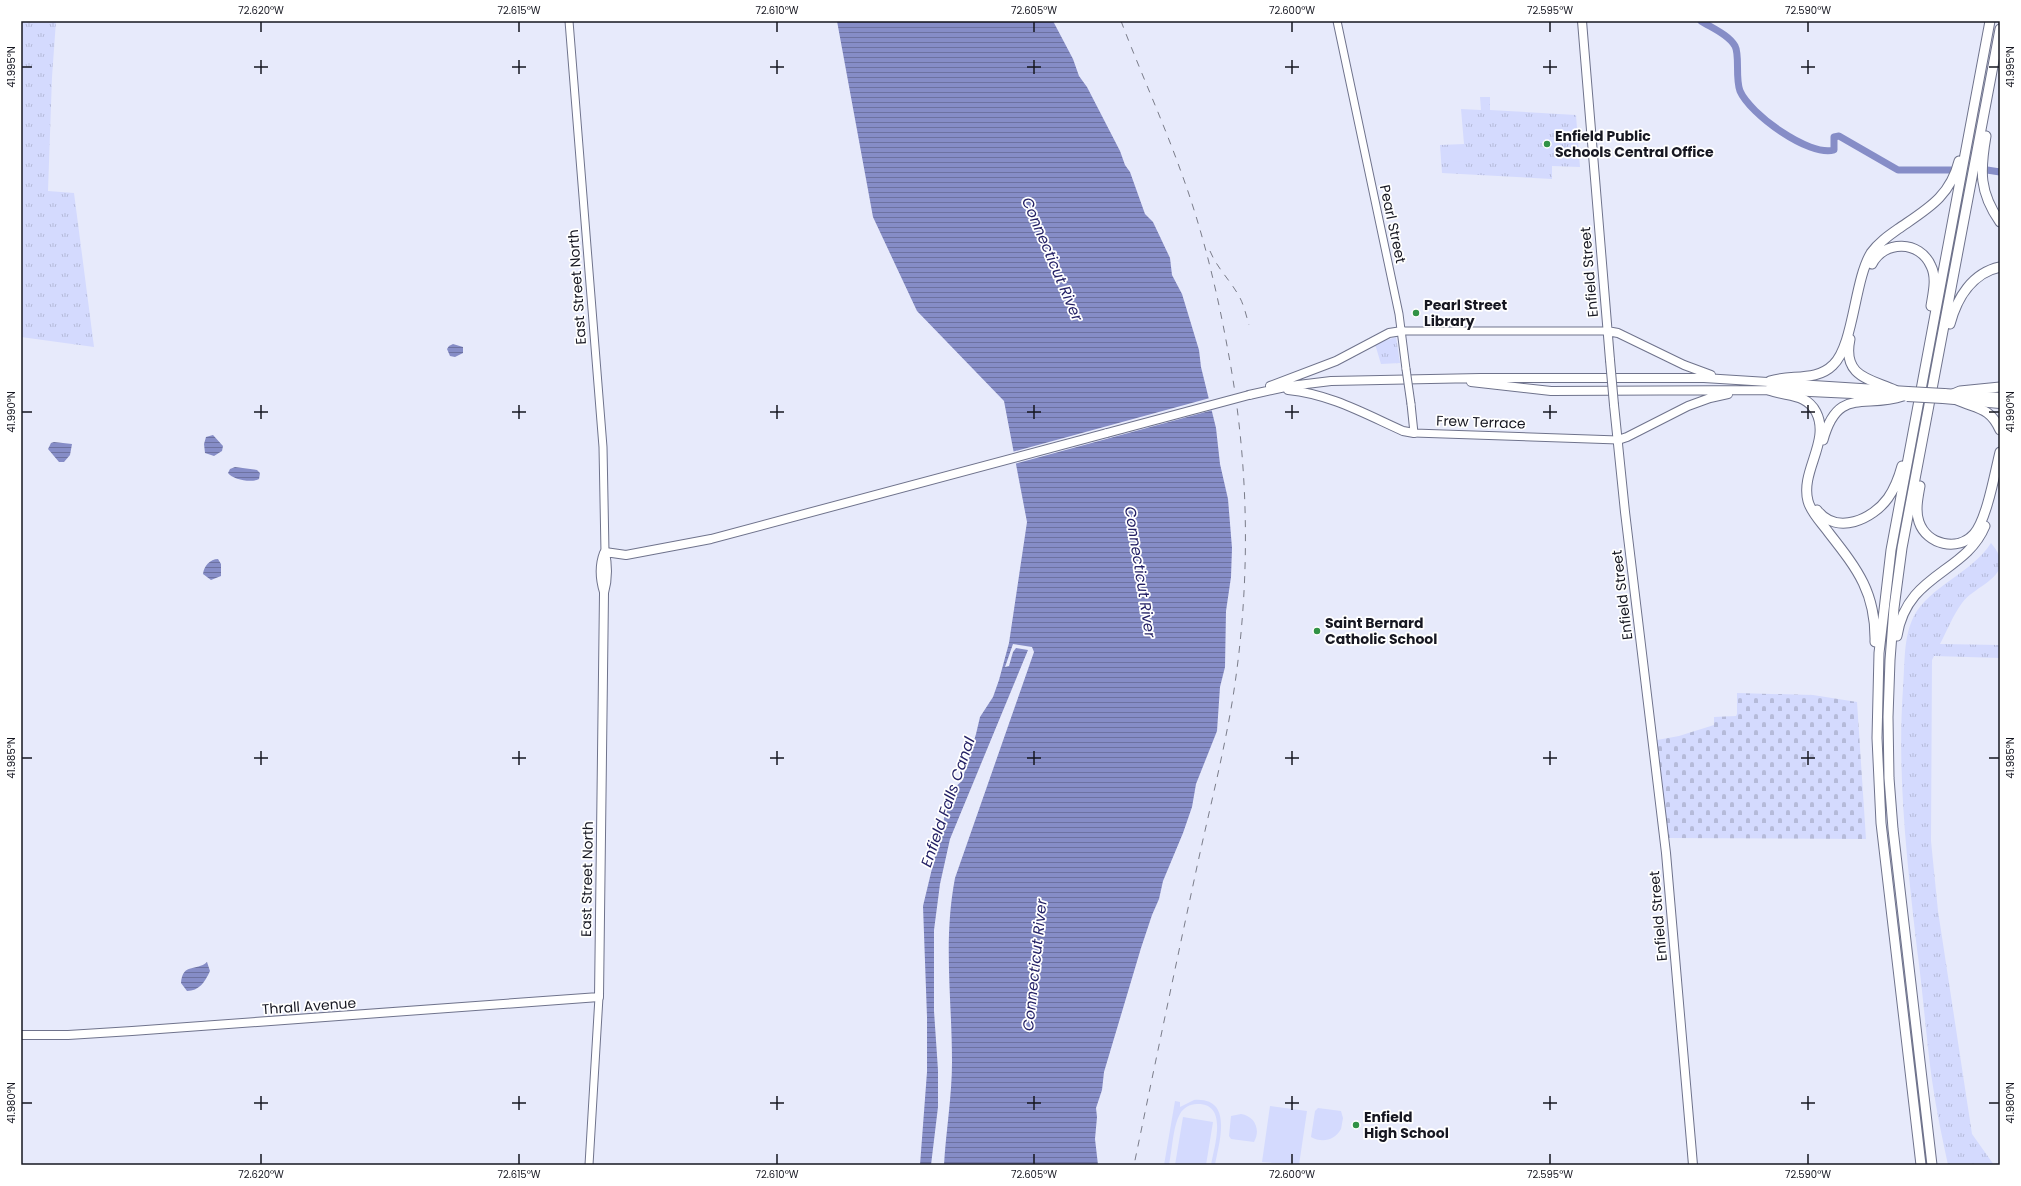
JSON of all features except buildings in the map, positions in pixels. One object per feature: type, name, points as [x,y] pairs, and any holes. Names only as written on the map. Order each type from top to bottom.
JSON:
[{"type":"highway","points":[[1981,70],[1980,54],[1984,21]]},
{"type":"highway","points":[[1921,1165],[1882,835],[1878,766],[1877,698],[1880,642],[1888,573],[1990,21]]},
{"type":"highway","points":[[1932,1165],[1891,809],[1888,736],[1890,660],[1893,614],[1902,554],[2000,33]]},
{"type":"highway","points":[[1990,82],[1992,97],[1983,152],[1982,179],[1986,199],[2000,222]]},
{"type":"highway","points":[[1769,386],[1825,371],[1835,364],[1843,348],[1864,270],[1871,253],[1885,238],[1930,207],[1944,193],[1953,178],[1962,149],[1969,138]]},
{"type":"highway","points":[[1895,390],[1872,383],[1861,376],[1853,365],[1849,350],[1850,340],[1871,265],[1880,253],[1891,247],[1905,246],[1918,250],[1926,257],[1933,269],[1934,286],[1925,348],[1926,361]]},
{"type":"highway","points":[[1939,355],[1945,344],[1954,311],[1964,292],[1980,276],[1990,270],[2000,268]]},
{"type":"highway","points":[[1769,386],[1803,398],[1812,406],[1818,417],[1820,434],[1807,483],[1807,500],[1814,514],[1858,570],[1869,594],[1874,617],[1873,682],[1877,698]]},
{"type":"highway","points":[[1949,397],[1960,391],[2000,387]]},
{"type":"highway","points":[[1906,395],[1851,403],[1834,414],[1826,430],[1812,484],[1811,496],[1815,507],[1826,519],[1838,523],[1853,522],[1867,517],[1880,507],[1891,494],[1904,459],[1910,451]]},
{"type":"highway","points":[[1949,397],[1984,410],[1994,419],[2000,430]]},
{"type":"highway","points":[[1926,424],[1928,437],[1918,512],[1922,529],[1936,541],[1948,544],[1958,543],[1968,539],[1976,532],[1982,518],[2000,452]]},
{"type":"highway","points":[[1890,660],[1894,650],[1900,620],[1909,602],[1920,588],[1969,550],[1981,534],[1987,521],[2000,471]]},
{"type":"main road","name":"East Street North","points":[[569,21],[603,447],[605,552],[608,564],[607,581],[604,593],[599,997],[590,1165]]},
{"type":"main road","name":"Pearl Street","points":[[1337,21],[1402,331],[1414,433]]},
{"type":"main road","name":"Enfield Street","points":[[1582,21],[1614,405],[1625,512],[1666,853],[1693,1165]]},
{"type":"main road","points":[[1251,395],[1263,388],[1332,363],[1389,333],[1402,331],[1607,331],[1618,333],[1693,370],[1769,386],[1906,395],[2000,397]]},
{"type":"main road","points":[[1453,379],[1551,391],[1745,390]]},
{"type":"main road","points":[[605,552],[626,555],[718,538],[1278,388],[1344,380],[1730,379]]},
{"type":"main road","points":[[1618,440],[1627,437],[1696,402],[1745,390],[1769,386],[1895,390],[1906,395]]},
{"type":"main road","points":[[1278,388],[1309,392],[1328,397],[1403,431],[1414,433]]},
{"type":"main road","points":[[1949,397],[2000,404]]},
{"type":"main road","name":"Frew Terrace","points":[[1414,433],[1618,440]]},
{"type":"main road","name":"Thrall Avenue","points":[[21,1035],[116,1032],[599,997]]},
{"type":"green space","points":[[21,21],[56,21],[52,77],[48,191],[74,193],[94,347],[21,337]]},
{"type":"green space","points":[[1480,97],[1490,97],[1490,110],[1576,115],[1580,167],[1552,166],[1552,179],[1442,173],[1440,145],[1464,144],[1461,109],[1481,110]]},
{"type":"green space","points":[[1453,149],[1473,149],[1472,162],[1453,161]]},
{"type":"green space","points":[[1396,337],[1400,363],[1381,364],[1375,344]]},
{"type":"green space","points":[[1991,543],[1998,554],[2000,563],[1998,571],[1993,578],[1962,603],[1940,644],[2000,645],[2000,658],[1934,656],[1932,660],[1931,841],[1938,911],[1972,1134],[1994,1165],[1948,1165],[1932,1080],[1913,916],[1904,818],[1901,721],[1904,661],[1910,624],[1921,605],[1930,596],[1973,563],[1983,554]]},
{"type":"green space","points":[[1737,693],[1813,695],[1857,702],[1866,839],[1668,838],[1657,740],[1679,736],[1714,725],[1714,717],[1736,716]]},
{"type":"green space","points":[[1194,1100],[1207,1101],[1215,1106],[1219,1113],[1221,1134],[1215,1165],[1211,1165],[1216,1138],[1216,1118],[1213,1111],[1207,1106],[1197,1104],[1187,1107],[1180,1114],[1174,1132],[1169,1165],[1164,1165],[1175,1101],[1180,1102],[1180,1107]]},
{"type":"green space","points":[[1270,1106],[1307,1111],[1299,1165],[1262,1162]]},
{"type":"green space","points":[[1318,1108],[1341,1111],[1343,1118],[1341,1129],[1335,1136],[1328,1140],[1319,1140],[1311,1137],[1315,1111]]},
{"type":"green space","points":[[1241,1114],[1250,1118],[1257,1128],[1254,1142],[1231,1139],[1229,1136],[1231,1116]]},
{"type":"green space","points":[[1183,1117],[1213,1122],[1206,1165],[1175,1165]]},
{"type":"water","name":"Connecticut River","points":[[837,21],[1053,21],[1073,59],[1079,76],[1087,87],[1120,151],[1125,165],[1130,172],[1145,214],[1153,222],[1170,258],[1172,275],[1182,294],[1199,350],[1201,367],[1216,428],[1220,464],[1228,499],[1232,548],[1231,577],[1226,611],[1225,667],[1220,687],[1217,731],[1196,784],[1192,807],[1183,833],[1163,881],[1159,899],[1141,948],[1104,1072],[1102,1090],[1096,1108],[1097,1117],[1095,1139],[1098,1165],[944,1165],[952,1075],[949,970],[949,924],[951,901],[955,878],[1034,652],[1032,647],[1013,644],[1005,667],[1009,666],[1013,652],[1016,648],[1028,650],[950,839],[940,884],[934,930],[934,1011],[938,1070],[938,1107],[931,1165],[920,1165],[927,1072],[927,1017],[923,906],[949,798],[954,788],[962,781],[980,717],[993,697],[999,680],[1009,643],[1027,522],[1004,401],[917,311],[873,217]]},
{"type":"water","points":[[453,344],[463,347],[463,353],[455,357],[450,356],[447,349]]},
{"type":"water","points":[[213,435],[223,446],[222,451],[214,456],[205,453],[204,444],[206,437]]},
{"type":"water","points":[[51,443],[72,444],[70,455],[64,462],[59,462],[48,449]]},
{"type":"water","points":[[235,467],[257,470],[260,473],[259,479],[247,481],[230,475],[228,473],[230,469]]},
{"type":"water","points":[[218,559],[221,564],[221,576],[211,580],[203,574],[204,571],[210,562]]},
{"type":"water","points":[[207,962],[210,971],[204,982],[198,988],[187,991],[181,983],[184,972],[191,968],[199,967]]},
{"type":"pier","points":[[1210,398],[1213,410],[1014,464],[1012,452]]},
{"type":"waterway","points":[[1701,21],[1725,35],[1735,46],[1740,91],[1755,111],[1781,132],[1810,147],[1823,150],[1834,150],[1834,137],[1839,136],[1898,170],[1951,170]]},
{"type":"waterway","points":[[1987,170],[2000,172]]},
{"type":"railway","points":[[1121,21],[1188,191],[1214,282],[1228,351],[1241,439],[1245,527],[1245,571],[1242,615],[1232,703],[1224,747],[1187,912],[1134,1165]]},
{"type":"railway","points":[[1210,251],[1216,263],[1239,296],[1244,306],[1249,325]]},
{"type":"place","name":"Enfield Public Schools Central Office","points":[[1547,144]]},
{"type":"place","name":"Pearl Street Library","points":[[1416,313]]},
{"type":"place","name":"Saint Bernard Catholic School","points":[[1317,631]]},
{"type":"place","name":"Enfield High School","points":[[1356,1125]]},
{"type":"water label","name":"Enfield Falls Canal","points":[[948,802]]}]
